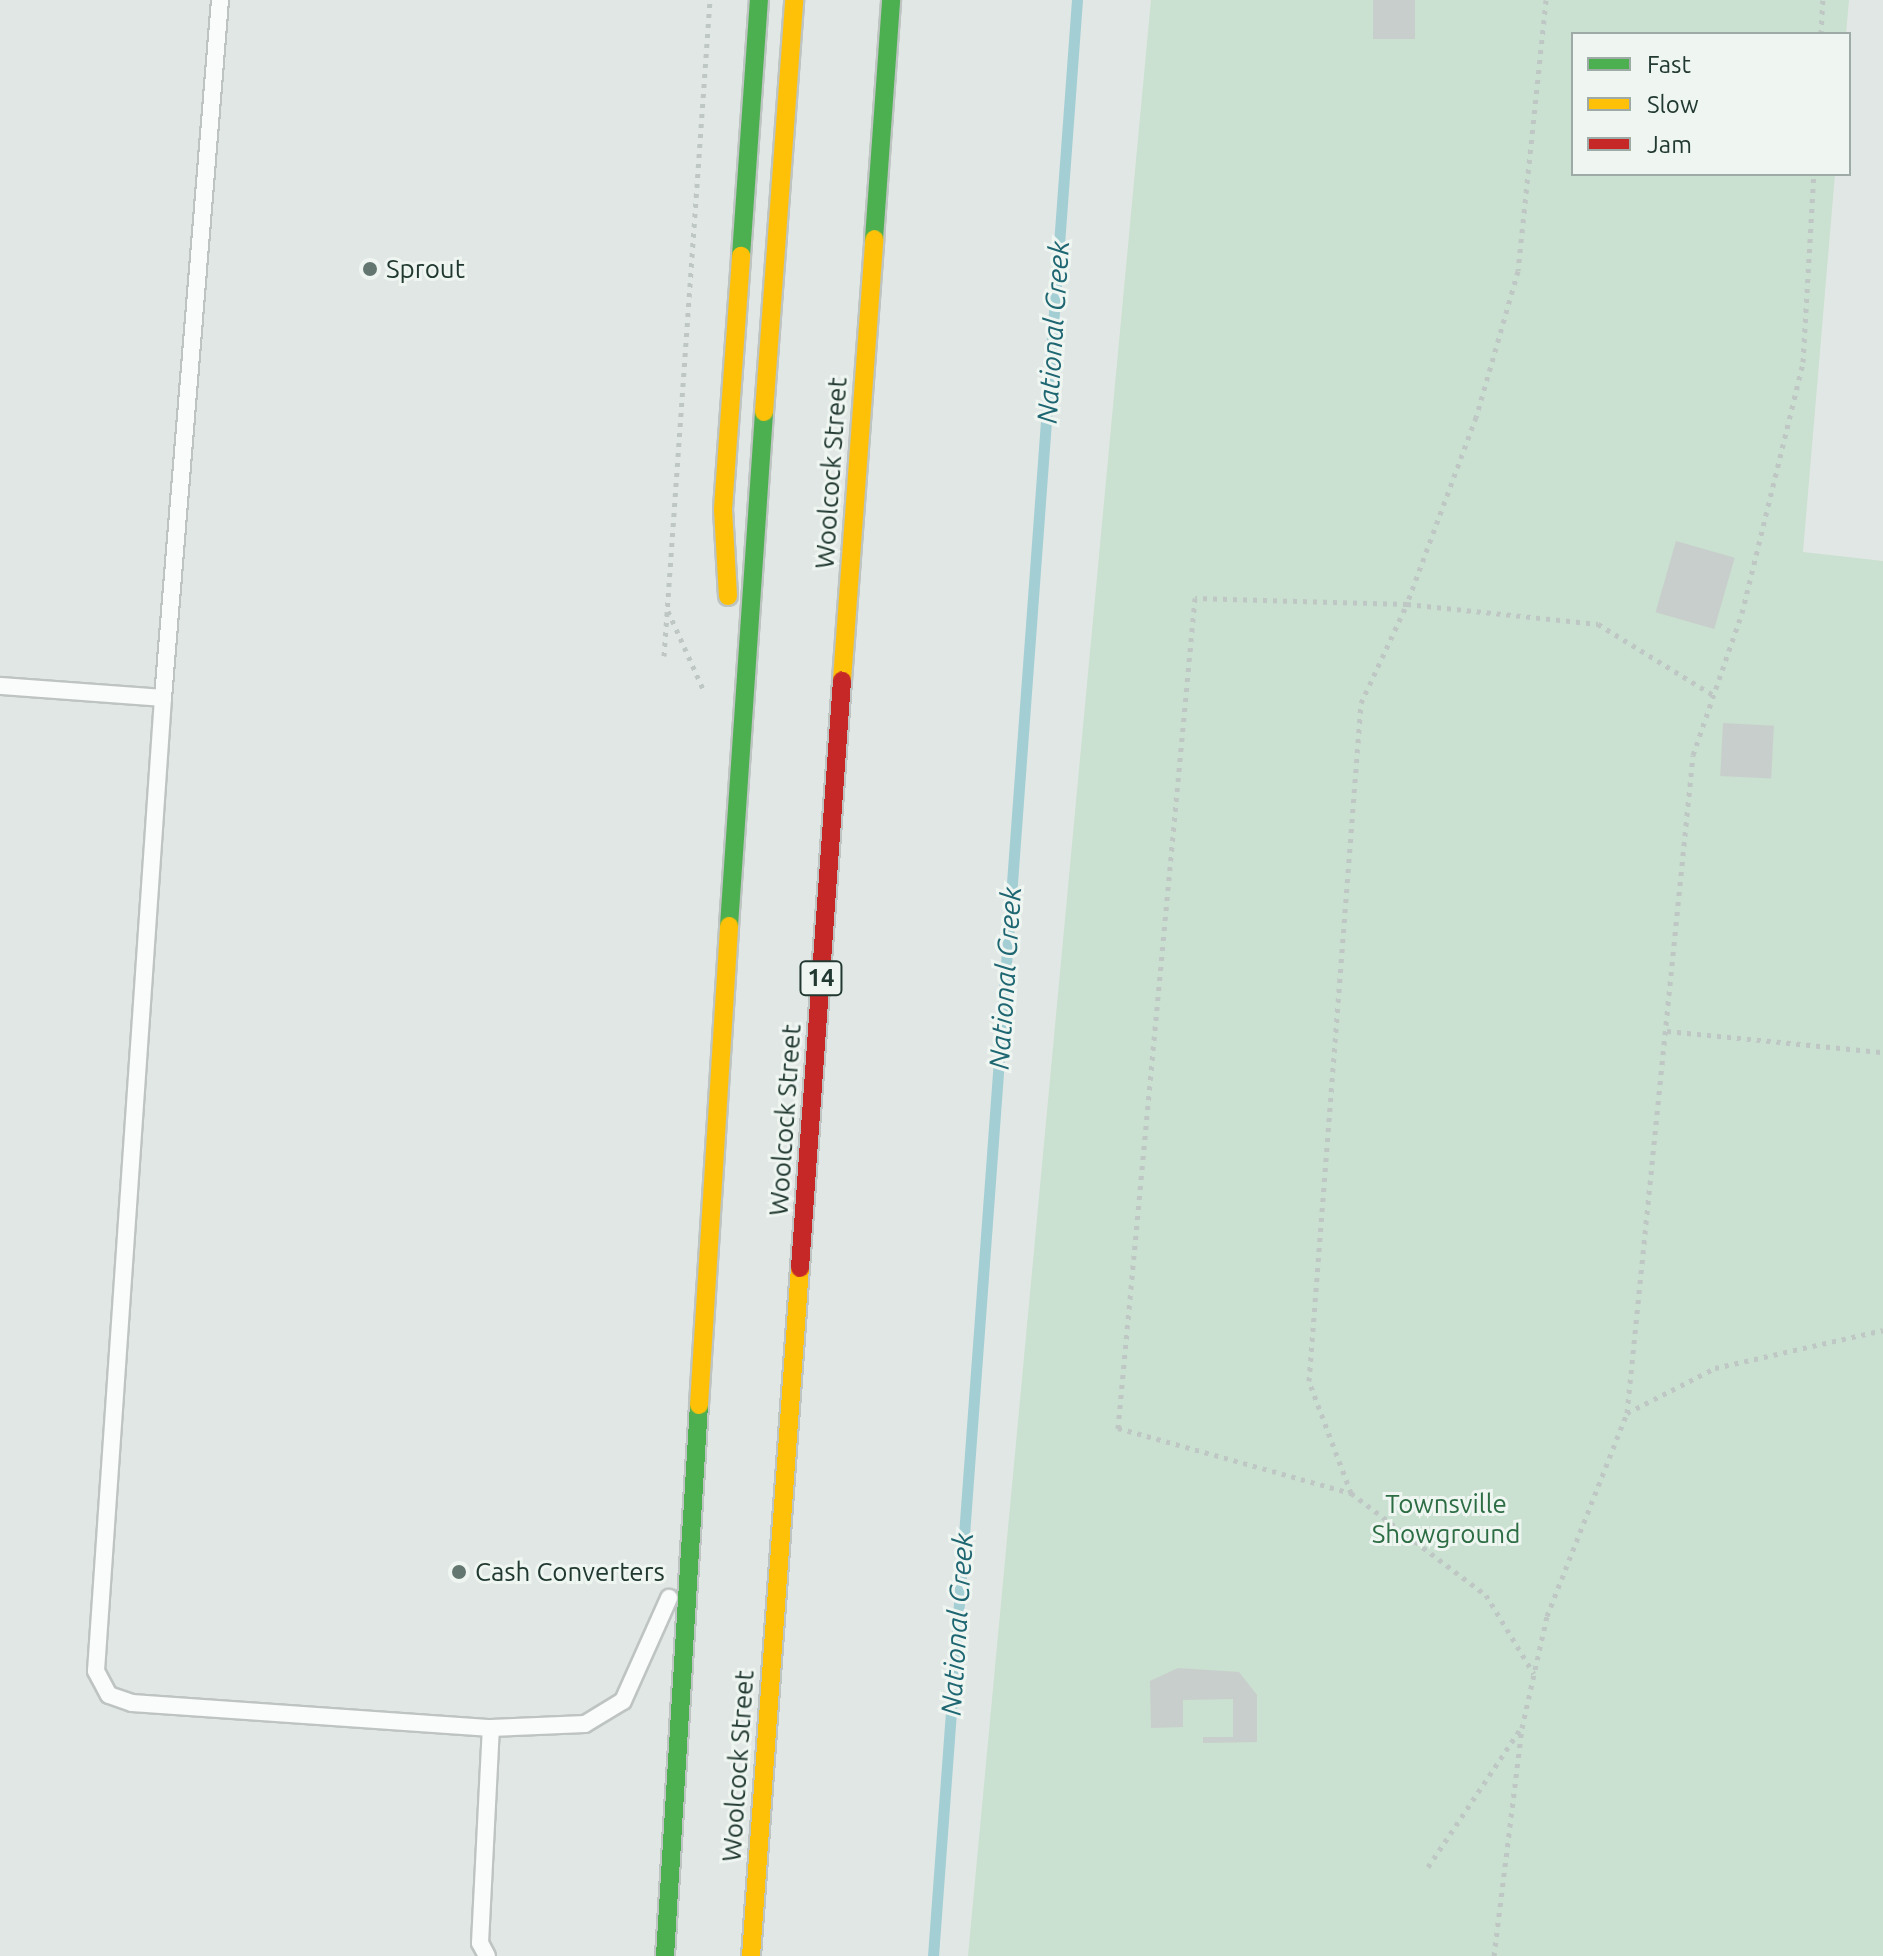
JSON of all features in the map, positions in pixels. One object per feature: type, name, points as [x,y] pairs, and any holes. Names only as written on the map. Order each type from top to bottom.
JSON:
[{"type":"main road","points":[[739,767],[723,509],[759,0]]},
{"type":"main road","points":[[665,1956],[697,1501],[739,767],[794,0]]},
{"type":"main road","name":"Woolcock Street","points":[[751,1956],[891,0]]},
{"type":"lane","points":[[220,0],[163,698],[96,1671],[109,1695],[132,1703],[491,1728],[585,1724],[623,1701],[663,1619],[697,1501]]},
{"type":"lane","points":[[0,686],[163,698]]},
{"type":"lane","points":[[483,1950],[491,1728]]},
{"type":"path","points":[[664,656],[710,0]]},
{"type":"path","points":[[1351,1493],[1309,1381],[1361,703],[1407,604],[1476,417],[1518,271],[1546,0]]},
{"type":"path","points":[[1821,32],[1823,0]]},
{"type":"path","points":[[1494,1956],[1522,1728],[1547,1616],[1627,1413],[1693,755],[1742,613],[1803,362],[1814,176]]},
{"type":"path","points":[[1534,1674],[1486,1595],[1351,1493],[1118,1428],[1195,598],[1407,604],[1598,624],[1714,695]]},
{"type":"path","points":[[1667,1031],[1883,1052]]},
{"type":"path","points":[[1627,1413],[1715,1368],[1883,1330]]},
{"type":"path","points":[[1428,1867],[1522,1728]]},
{"type":"green space","name":"Townsville Showground","points":[[1151,0],[1849,0],[1846,32],[1571,32],[1571,176],[1835,176],[1803,552],[1883,561],[1883,1956],[968,1956]]},
{"type":"building","points":[[1373,0],[1415,0],[1415,39],[1373,39]]},
{"type":"building","points":[[1676,541],[1735,558],[1714,629],[1656,612]]},
{"type":"building","points":[[1723,723],[1774,726],[1771,779],[1720,776]]},
{"type":"building","points":[[1178,1668],[1239,1672],[1257,1695],[1257,1742],[1203,1743],[1203,1737],[1233,1737],[1233,1699],[1183,1700],[1183,1727],[1151,1728],[1150,1681]]},
{"type":"waterway","name":"National Creek","points":[[933,1956],[1077,0]]},
{"type":"traffic: fast","points":[[741,256],[759,0]]},
{"type":"traffic: fast","points":[[874,239],[891,0]]},
{"type":"traffic: fast","points":[[729,926],[764,412]]},
{"type":"traffic: fast","points":[[665,1956],[699,1405]]},
{"type":"traffic: slow","points":[[764,412],[794,0]]},
{"type":"traffic: slow","points":[[842,680],[874,239]]},
{"type":"traffic: slow","points":[[728,596],[723,509],[741,256]]},
{"type":"traffic: slow","points":[[699,1405],[729,926]]},
{"type":"traffic: slow","points":[[751,1956],[800,1268]]},
{"type":"traffic: jam","points":[[800,1268],[842,680]]},
{"type":"place","name":"Sprout","points":[[370,269]]},
{"type":"place","name":"Cash Converters","points":[[459,1572]]}]
